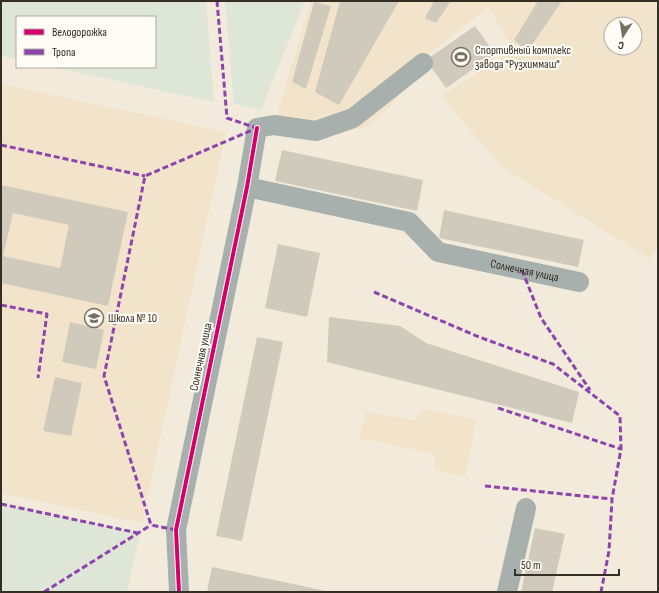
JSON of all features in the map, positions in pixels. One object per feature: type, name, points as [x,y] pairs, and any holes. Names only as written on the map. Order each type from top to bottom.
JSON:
[{"type":"street","name":"Солнечная улица","points":[[180,592],[176,530],[257,128],[274,125],[316,131],[353,118],[424,63]]},
{"type":"street","name":"Солнечная улица","points":[[246,187],[409,222],[438,252],[579,282]]},
{"type":"street","points":[[507,592],[526,508]]},
{"type":"shaded area","points":[[311,1],[658,1],[658,246],[650,259],[502,167],[441,96],[514,50],[488,7],[424,58],[392,105],[367,127],[322,137],[274,125]]},
{"type":"shaded area","name":"Школа № 10","points":[[1,84],[226,132],[142,523],[1,493]]},
{"type":"shaded area","points":[[424,409],[476,420],[465,477],[434,469],[435,454],[359,438],[366,412],[415,420]]},
{"type":"green space","points":[[1,1],[206,1],[214,102],[58,68],[156,68],[156,16],[16,16],[16,59],[1,56]]},
{"type":"green space","points":[[225,1],[305,1],[261,110],[234,104]]},
{"type":"green space","points":[[1,504],[140,533],[127,592],[1,592]]},
{"type":"building","points":[[340,1],[399,1],[339,105],[315,92]]},
{"type":"building","points":[[434,1],[451,1],[436,23],[425,18]]},
{"type":"building","points":[[538,1],[562,1],[527,52],[514,40]]},
{"type":"building","points":[[314,2],[331,6],[306,89],[292,82]]},
{"type":"building","name":"Спортивный комплекс завода \"Рузхиммаш\"","points":[[475,26],[495,54],[446,88],[426,60]]},
{"type":"building","points":[[282,150],[423,180],[417,211],[275,181]]},
{"type":"building","points":[[1,185],[128,212],[108,306],[1,283]],"holes":[[[13,213],[69,225],[60,268],[3,256]]]},
{"type":"building","points":[[444,210],[584,240],[578,267],[439,238]]},
{"type":"building","points":[[278,244],[320,253],[307,317],[265,308]]},
{"type":"building","points":[[329,317],[400,326],[426,343],[579,392],[572,423],[327,362]]},
{"type":"building","points":[[70,322],[104,330],[96,369],[62,362]]},
{"type":"building","points":[[257,337],[283,342],[242,541],[216,536]]},
{"type":"building","points":[[55,377],[82,383],[71,436],[43,431]]},
{"type":"building","points":[[535,528],[565,534],[552,592],[521,592]]},
{"type":"building","points":[[212,567],[326,591],[326,592],[207,592]]},
{"type":"marked path","points":[[217,1],[227,118],[257,128]]},
{"type":"marked path","points":[[176,530],[151,525],[104,376],[145,176],[257,128]]},
{"type":"marked path","points":[[1,145],[145,176]]},
{"type":"marked path","points":[[522,270],[541,318],[590,390]]},
{"type":"marked path","points":[[374,292],[479,337],[553,364],[620,416],[621,449],[612,499],[609,551],[601,592]]},
{"type":"marked path","points":[[1,305],[47,314],[38,378]]},
{"type":"marked path","points":[[498,408],[621,449]]},
{"type":"marked path","points":[[485,486],[612,499]]},
{"type":"marked path","points":[[1,504],[138,533]]},
{"type":"marked path","points":[[44,592],[151,525]]},
{"type":"cycle path","points":[[179,592],[176,530],[247,187],[257,128]]},
{"type":"place","name":"Спортивный комплекс завода \"Рузхиммаш\"","points":[[461,57]]},
{"type":"place","name":"Школа № 10","points":[[94,318]]}]
